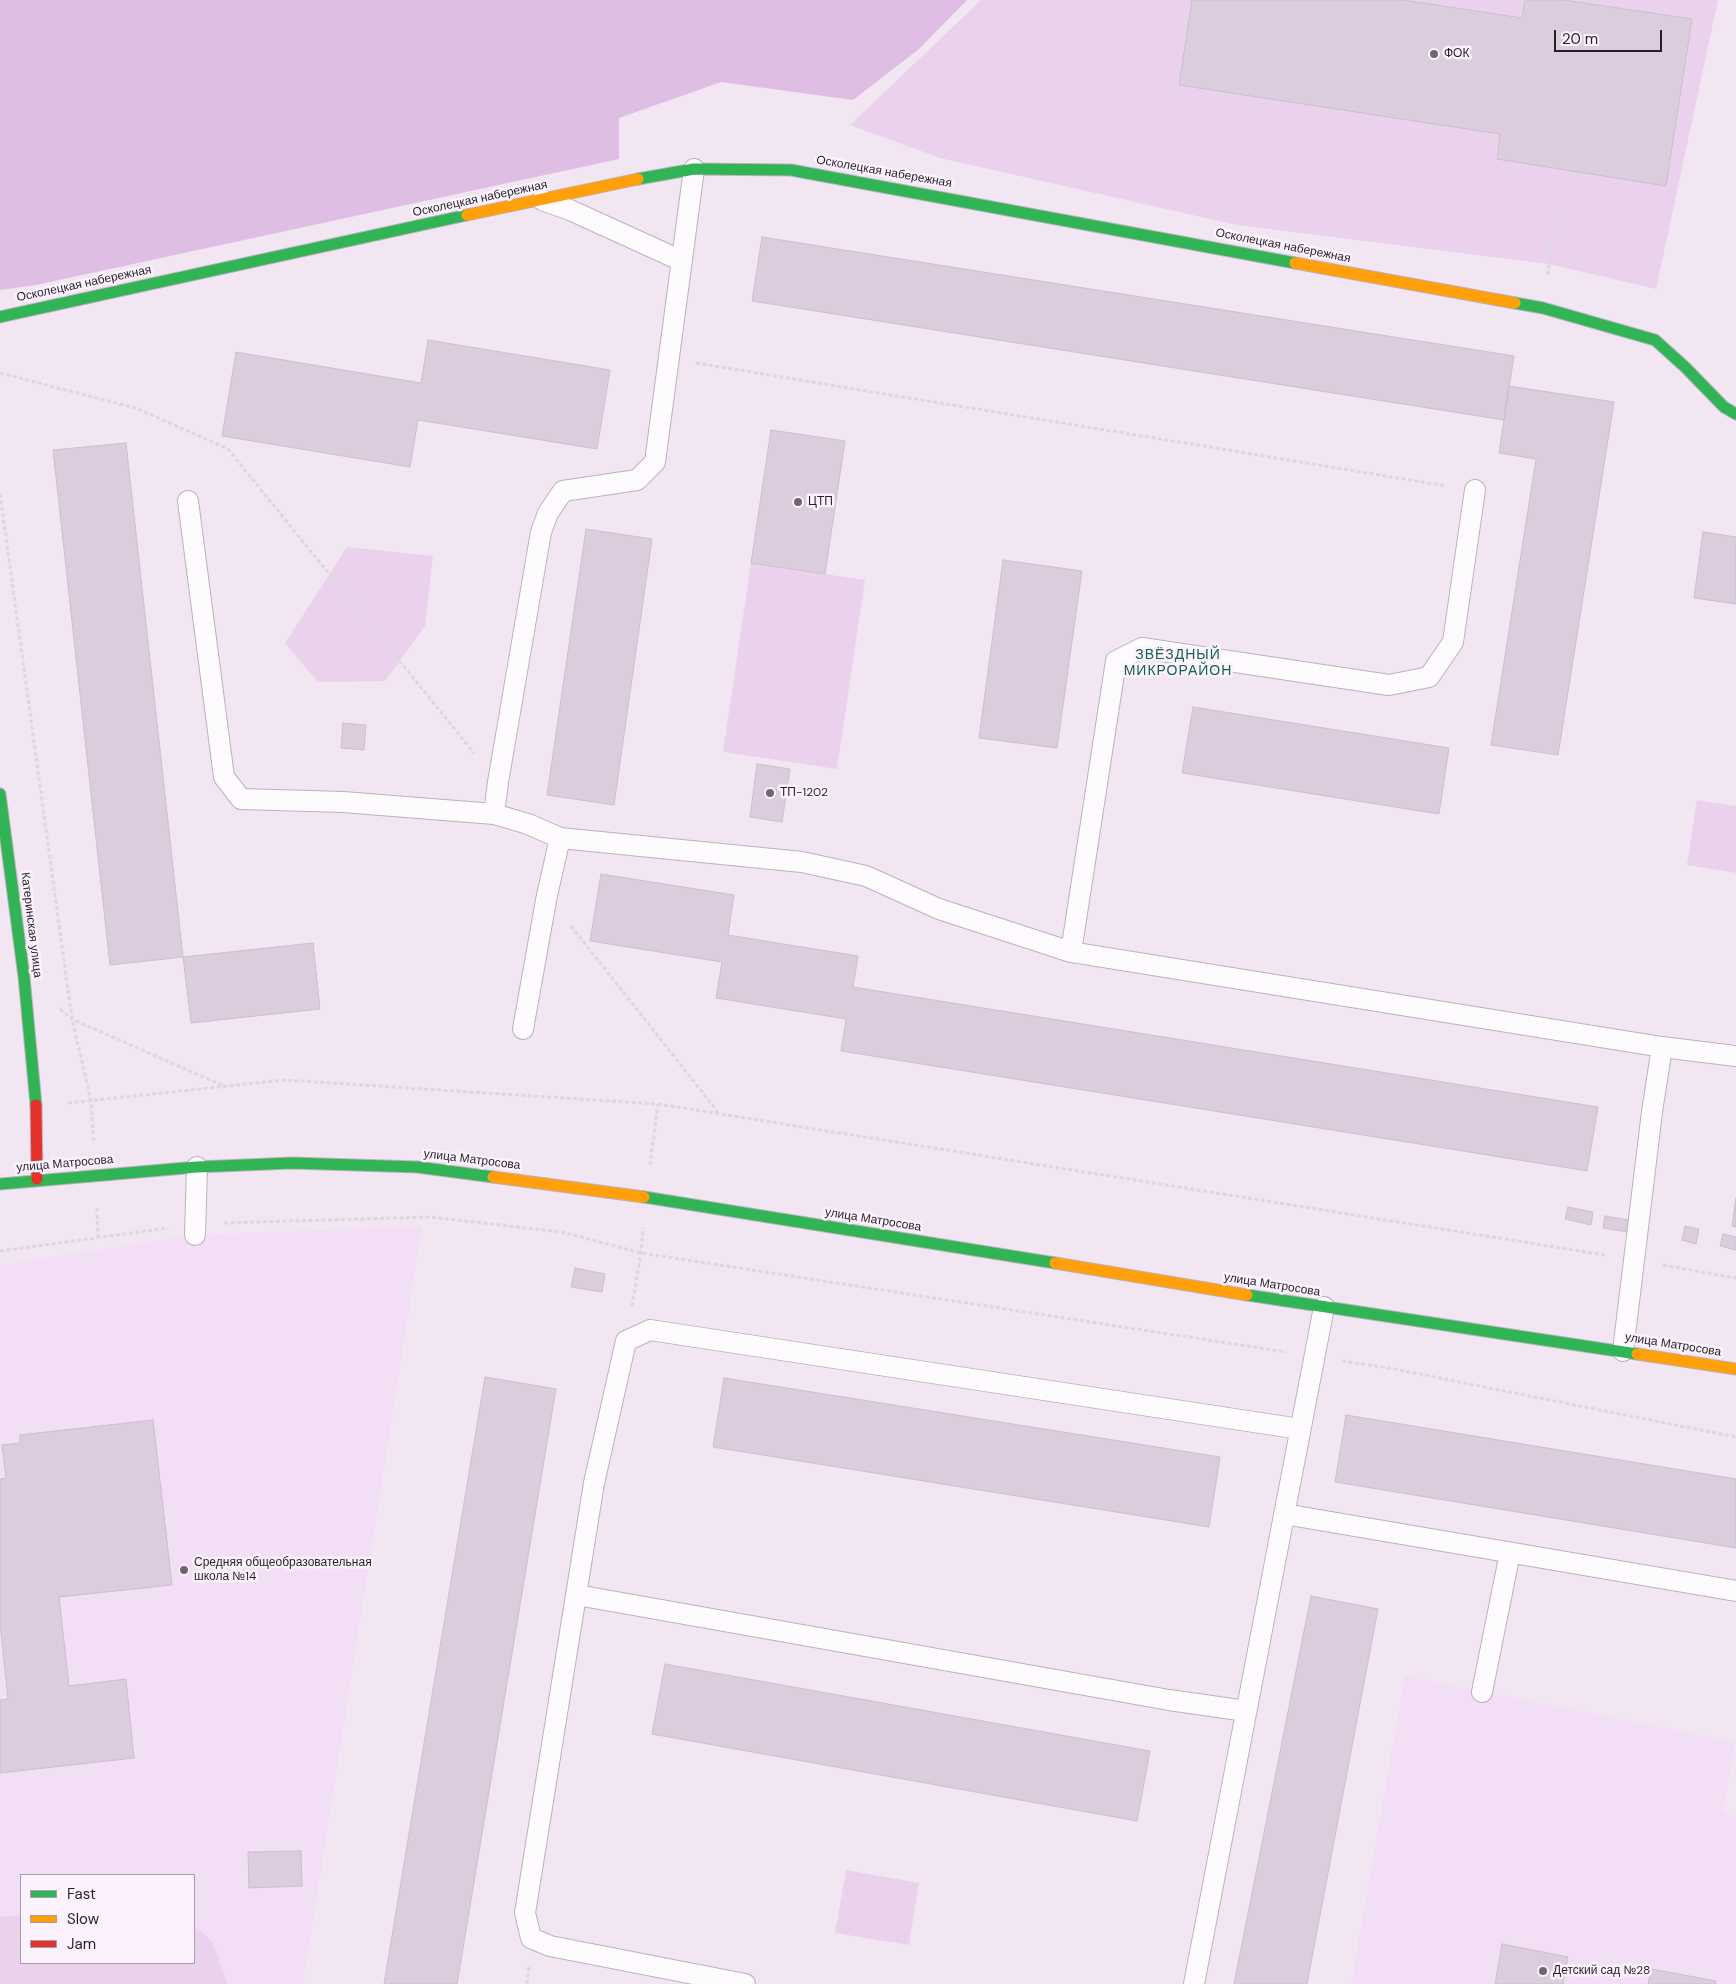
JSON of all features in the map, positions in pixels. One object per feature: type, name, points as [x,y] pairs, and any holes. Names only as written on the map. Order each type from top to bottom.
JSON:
[{"type":"street","name":"Осколецкая набережная","points":[[0,317],[351,239],[660,174],[694,169],[791,170],[1543,308],[1655,340],[1685,366],[1724,407],[1736,414]]},
{"type":"street","name":"Катеринская улица","points":[[0,794],[24,977],[36,1106],[37,1179]]},
{"type":"street","name":"улица Матросова","points":[[0,1184],[37,1179],[198,1166],[292,1163],[417,1167],[646,1197],[1324,1307],[1736,1369]]},
{"type":"lane","points":[[494,814],[541,532],[548,514],[562,491],[637,480],[655,462],[694,169]]},
{"type":"lane","points":[[542,200],[570,210],[682,261]]},
{"type":"lane","points":[[1071,952],[1116,661],[1142,648],[1390,685],[1429,677],[1453,642],[1475,490]]},
{"type":"lane","points":[[188,501],[224,778],[241,799],[343,802],[494,814],[528,824],[560,838],[802,862],[866,876],[939,910],[1071,952],[1662,1046],[1736,1056]]},
{"type":"lane","points":[[523,1029],[547,895],[560,838]]},
{"type":"lane","points":[[1623,1351],[1652,1112],[1662,1046]]},
{"type":"lane","points":[[195,1230],[198,1166]]},
{"type":"lane","points":[[1194,1984],[1324,1307]]},
{"type":"lane","points":[[745,1984],[550,1946],[531,1938],[526,1913],[578,1595],[594,1483],[626,1341],[650,1330],[1300,1429]]},
{"type":"lane","points":[[1284,1514],[1736,1590]]},
{"type":"lane","points":[[1482,1692],[1510,1552]]},
{"type":"lane","points":[[578,1595],[1169,1700],[1246,1711]]},
{"type":"path","points":[[1543,308],[1555,210]]},
{"type":"path","points":[[668,359],[1475,490]]},
{"type":"path","points":[[0,373],[136,408],[228,448],[498,782]]},
{"type":"path","points":[[0,494],[72,1019],[91,1101]]},
{"type":"path","points":[[547,895],[718,1112]]},
{"type":"path","points":[[58,1007],[72,1019],[224,1086]]},
{"type":"path","points":[[36,1106],[284,1080],[658,1104],[718,1112],[1736,1278]]},
{"type":"path","points":[[0,1251],[195,1230],[430,1216],[562,1232],[641,1253],[1389,1368],[1736,1437]]},
{"type":"path","points":[[626,1341],[641,1253]]},
{"type":"shaded area","points":[[0,0],[967,0],[919,49],[853,100],[721,82],[619,118],[619,159],[36,285],[0,290]]},
{"type":"shaded area","points":[[981,0],[1718,0],[1656,289],[1549,264],[1237,225],[940,158],[850,125]]},
{"type":"shaded area","points":[[347,547],[433,556],[425,626],[385,681],[318,682],[285,643]]},
{"type":"shaded area","points":[[751,563],[865,580],[837,769],[723,752]]},
{"type":"shaded area","points":[[1697,800],[1736,806],[1736,873],[1687,865]]},
{"type":"shaded area","name":"Средняя общеобразовательная школа №14","points":[[422,1226],[303,1984],[0,1984],[0,1265],[195,1235]]},
{"type":"shaded area","points":[[1405,1676],[1735,1742],[1723,1813],[1736,1816],[1736,1984],[1351,1984]]},
{"type":"shaded area","points":[[846,1870],[919,1883],[909,1945],[835,1933]]},
{"type":"shaded area","points":[[20,1915],[20,1964],[195,1964],[195,1926],[213,1943],[227,1984],[0,1984],[0,1917]]},
{"type":"building","points":[[1192,0],[1403,0],[1522,18],[1525,0],[1564,0],[1692,19],[1666,186],[1497,159],[1500,134],[1179,85]]},
{"type":"building","points":[[762,237],[1514,356],[1504,420],[752,301]]},
{"type":"building","points":[[428,340],[610,370],[597,449],[418,420],[410,467],[222,436],[236,352],[421,383]]},
{"type":"building","points":[[1509,386],[1614,402],[1558,755],[1491,745],[1536,459],[1499,453]]},
{"type":"building","name":"ЦТП","points":[[771,430],[845,441],[825,574],[751,563]]},
{"type":"building","points":[[126,443],[183,957],[110,965],[53,450]]},
{"type":"building","points":[[586,529],[652,539],[614,805],[547,795]]},
{"type":"building","points":[[1703,532],[1736,537],[1736,604],[1694,598]]},
{"type":"building","points":[[1003,560],[1082,571],[1057,748],[979,738]]},
{"type":"building","points":[[1193,707],[1449,748],[1439,814],[1182,773]]},
{"type":"building","points":[[343,723],[366,725],[364,750],[341,748]]},
{"type":"building","name":"ТП-1202","points":[[757,764],[790,769],[782,822],[750,817]]},
{"type":"building","points":[[601,874],[734,895],[728,935],[858,956],[853,987],[1598,1107],[1587,1171],[841,1051],[846,1019],[716,998],[722,962],[590,941]]},
{"type":"building","points":[[313,943],[320,1009],[191,1023],[183,957]]},
{"type":"building","points":[[1736,1198],[1736,1227],[1732,1226]]},
{"type":"building","points":[[1568,1207],[1593,1212],[1591,1225],[1565,1219]]},
{"type":"building","points":[[1605,1216],[1629,1220],[1627,1232],[1603,1228]]},
{"type":"building","points":[[1685,1226],[1699,1229],[1696,1244],[1682,1240]]},
{"type":"building","points":[[1723,1234],[1736,1237],[1736,1250],[1720,1246]]},
{"type":"building","points":[[575,1268],[605,1274],[602,1292],[571,1287]]},
{"type":"building","points":[[485,1377],[556,1389],[457,1984],[384,1984]]},
{"type":"building","points":[[724,1378],[1220,1457],[1209,1527],[713,1447]]},
{"type":"building","points":[[1346,1415],[1736,1479],[1736,1548],[1335,1482]]},
{"type":"building","points":[[153,1420],[172,1585],[59,1597],[69,1686],[126,1679],[134,1758],[0,1773],[0,1700],[8,1699],[0,1623],[0,1479],[6,1478],[2,1445],[20,1443],[20,1435]]},
{"type":"building","points":[[1311,1596],[1378,1609],[1307,1984],[1234,1984]]},
{"type":"building","points":[[665,1664],[1150,1751],[1137,1821],[652,1734]]},
{"type":"building","points":[[301,1851],[302,1886],[249,1888],[248,1852]]},
{"type":"building","points":[[1502,1944],[1568,1957],[1563,1984],[1495,1984]]},
{"type":"building","points":[[1651,1969],[1716,1981],[1716,1984],[1648,1984]]},
{"type":"traffic: fast","points":[[638,179],[694,169],[791,170],[1295,263]]},
{"type":"traffic: fast","points":[[0,317],[467,215]]},
{"type":"traffic: fast","points":[[1515,303],[1543,308],[1655,340],[1685,367],[1724,407],[1736,414]]},
{"type":"traffic: fast","points":[[0,794],[24,977],[36,1105]]},
{"type":"traffic: fast","points":[[0,1184],[197,1167],[292,1163],[417,1167],[493,1177]]},
{"type":"traffic: fast","points":[[644,1197],[1055,1263]]},
{"type":"traffic: fast","points":[[1247,1295],[1637,1354]]},
{"type":"traffic: slow","points":[[467,215],[638,179]]},
{"type":"traffic: slow","points":[[1295,263],[1515,303]]},
{"type":"traffic: slow","points":[[493,1177],[644,1197]]},
{"type":"traffic: slow","points":[[1055,1263],[1247,1295]]},
{"type":"traffic: slow","points":[[1637,1354],[1736,1369]]},
{"type":"traffic: jam","points":[[36,1105],[37,1179]]},
{"type":"place","name":"ФОК","points":[[1434,54]]},
{"type":"place","name":"ЦТП","points":[[798,502]]},
{"type":"place","name":"ТП-1202","points":[[770,793]]},
{"type":"place","name":"Средняя общеобразовательная школа №14","points":[[184,1570]]},
{"type":"place","name":"Детский сад №28","points":[[1543,1971]]},
{"type":"district","name":"ЗВЁЗДНЫЙ МИКРОРАЙОН","points":[[1178,664]]}]
